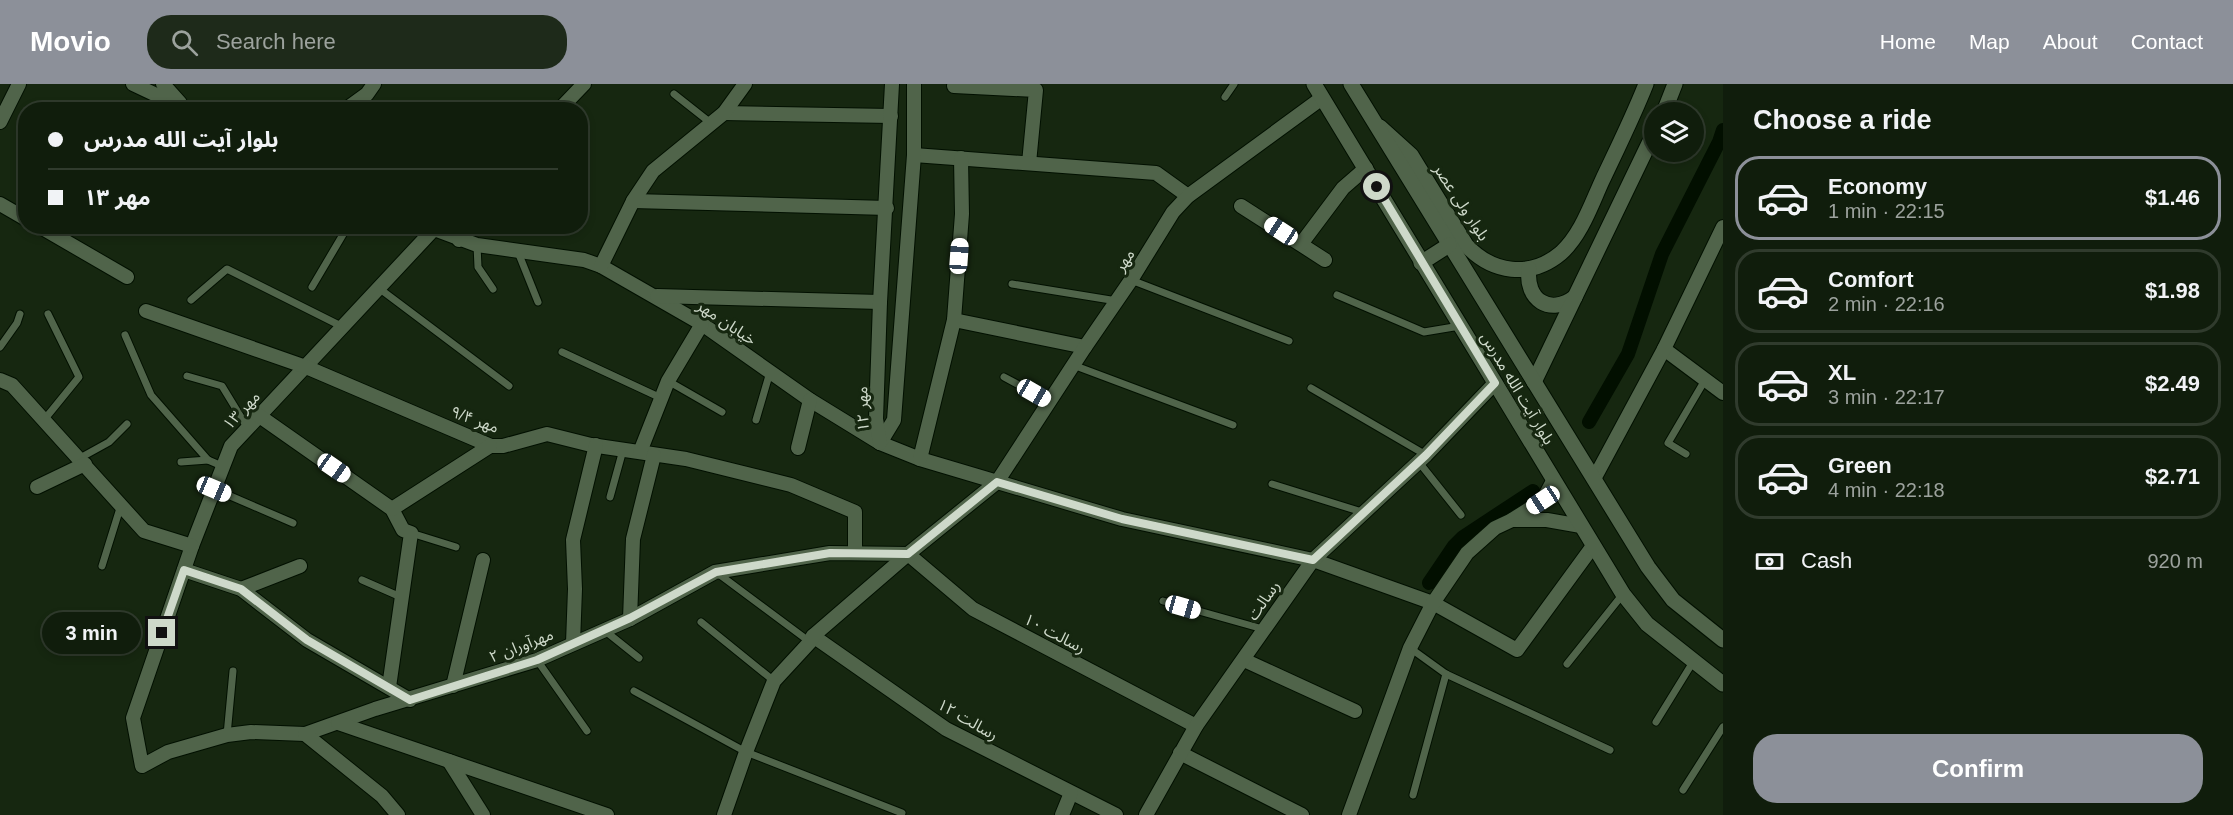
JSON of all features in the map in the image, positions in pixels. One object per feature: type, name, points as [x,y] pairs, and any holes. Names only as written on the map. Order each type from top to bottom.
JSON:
[{"type":"main road","name":"بلوار آیت الله مدرس","points":[[1314,84],[1623,594],[1647,624],[1723,684]]},
{"type":"main road","name":"بلوار آیت الله مدرس","points":[[1351,84],[1648,567],[1673,600],[1723,640]]},
{"type":"main road","name":"بلوار ولی عصر","points":[[1372,120],[1411,155],[1466,245],[1478,258],[1493,266],[1507,269],[1529,269],[1545,263],[1560,253],[1572,240],[1646,84]]},
{"type":"main road","points":[[1668,102],[1675,84]]},
{"type":"main road","points":[[1534,382],[1644,155]]},
{"type":"main road","points":[[1421,263],[1449,245]]},
{"type":"main road","points":[[1529,269],[1529,288],[1541,302],[1559,305],[1568,303],[1575,297]]},
{"type":"street","points":[[0,122],[19,84]]},
{"type":"street","points":[[133,84],[172,102]]},
{"type":"street","points":[[163,84],[180,102]]},
{"type":"street","points":[[356,102],[367,94],[374,84]]},
{"type":"street","points":[[567,102],[584,84]]},
{"type":"street","points":[[601,266],[633,201],[653,171],[724,113],[745,84]]},
{"type":"street","name":"مهر ۱۲","points":[[880,442],[876,419],[892,84]]},
{"type":"street","name":"مهر ۱۲","points":[[880,442],[894,420],[914,155],[914,84]]},
{"type":"street","points":[[954,86],[1036,90],[1029,163]]},
{"type":"street","name":"مهر","points":[[774,681],[812,639],[908,554],[997,482],[1084,347],[1131,280],[1173,212],[1188,196],[1322,98]]},
{"type":"street","points":[[724,113],[891,116]]},
{"type":"street","points":[[914,155],[1156,174],[1188,196]]},
{"type":"street","points":[[920,459],[954,320],[962,214],[961,158]]},
{"type":"street","points":[[1301,244],[1342,188],[1366,168]]},
{"type":"street","points":[[887,182],[911,183]]},
{"type":"street","points":[[633,201],[887,208]]},
{"type":"street","points":[[0,204],[18,214]]},
{"type":"street","points":[[1241,206],[1324,260]]},
{"type":"street","points":[[1594,479],[1664,349],[1723,227]]},
{"type":"street","points":[[53,234],[128,277]]},
{"type":"street","name":"مهر ۱۳","points":[[142,766],[133,718],[192,546],[231,446],[258,415],[344,328],[430,234]]},
{"type":"street","name":"خیابان مهر","points":[[445,234],[477,245],[584,260],[601,266],[702,324],[810,400],[880,442],[920,459],[1122,519],[1313,560],[1433,603],[1517,650],[1593,546]]},
{"type":"street","points":[[459,240],[463,234]]},
{"type":"street","points":[[656,296],[880,302]]},
{"type":"street","name":"مهر ۹/۴","points":[[146,311],[306,367],[490,446],[503,446],[547,434],[623,450],[686,459],[791,485],[855,512],[855,553]]},
{"type":"street","points":[[954,320],[1084,347]]},
{"type":"street","points":[[630,618],[633,539],[647,454],[661,398],[668,381],[702,324]]},
{"type":"street","points":[[1664,349],[1723,393]]},
{"type":"street","points":[[0,380],[12,385],[144,531],[192,546]]},
{"type":"street","name":"رسالت","points":[[1146,815],[1196,726],[1313,560],[1422,458],[1495,383]]},
{"type":"street","points":[[798,448],[810,400]]},
{"type":"street","points":[[258,415],[392,509],[403,530],[411,533],[389,687]]},
{"type":"street","points":[[573,643],[575,589],[573,540],[596,445]]},
{"type":"street","points":[[392,509],[490,446]]},
{"type":"street","points":[[37,487],[82,461]]},
{"type":"street","points":[[1349,815],[1410,648],[1433,603],[1467,553],[1495,528],[1543,500],[1553,481]]},
{"type":"street","points":[[1512,520],[1547,520],[1581,526]]},
{"type":"street","name":"مهرآوران ۲","points":[[142,766],[168,752],[227,735],[250,732],[305,734],[375,709],[537,660],[630,618],[716,572],[830,553],[908,554]]},
{"type":"street","name":"رسالت ۱۰","points":[[908,554],[973,609],[1196,726]]},
{"type":"street","points":[[453,686],[483,560]]},
{"type":"street","points":[[241,589],[300,566]]},
{"type":"street","points":[[184,570],[241,589],[307,640],[410,700]]},
{"type":"street","name":"رسالت ۱۲","points":[[812,639],[946,729],[1116,815]]},
{"type":"street","points":[[1244,660],[1354,711]]},
{"type":"street","points":[[724,815],[774,681]]},
{"type":"street","points":[[338,723],[602,814]]},
{"type":"street","points":[[305,734],[382,796],[398,815]]},
{"type":"street","points":[[1180,753],[1302,815]]},
{"type":"street","points":[[449,761],[483,815]]},
{"type":"street","points":[[1062,815],[1071,793]]},
{"type":"lane","points":[[1225,97],[1234,84]]},
{"type":"lane","points":[[674,94],[712,124]]},
{"type":"lane","points":[[312,287],[343,234]]},
{"type":"lane","points":[[477,245],[478,267],[494,289]]},
{"type":"lane","points":[[518,252],[538,302]]},
{"type":"lane","points":[[191,300],[227,269],[344,328]]},
{"type":"lane","points":[[1131,280],[1289,341]]},
{"type":"lane","points":[[1012,284],[1117,301]]},
{"type":"lane","points":[[380,289],[509,386]]},
{"type":"lane","points":[[1337,295],[1424,332],[1460,326]]},
{"type":"lane","points":[[0,346],[17,323],[20,314]]},
{"type":"lane","points":[[44,420],[79,377],[48,314]]},
{"type":"lane","points":[[125,335],[151,395],[208,460],[222,466]]},
{"type":"lane","points":[[562,352],[661,398]]},
{"type":"lane","points":[[1073,365],[1233,425]]},
{"type":"lane","points":[[756,420],[770,372]]},
{"type":"lane","points":[[187,376],[222,386],[247,427]]},
{"type":"lane","points":[[1004,377],[1049,401]]},
{"type":"lane","points":[[1686,454],[1668,443],[1705,380]]},
{"type":"lane","points":[[668,381],[722,412]]},
{"type":"lane","points":[[1311,388],[1422,458],[1461,515]]},
{"type":"lane","points":[[82,461],[109,442],[127,424]]},
{"type":"lane","points":[[610,497],[623,450]]},
{"type":"lane","points":[[181,462],[208,460]]},
{"type":"lane","points":[[1272,484],[1362,512]]},
{"type":"lane","points":[[214,489],[293,523]]},
{"type":"lane","points":[[102,566],[121,505]]},
{"type":"lane","points":[[411,533],[456,547]]},
{"type":"lane","points":[[716,572],[812,639]]},
{"type":"lane","points":[[362,580],[403,598]]},
{"type":"lane","points":[[1567,664],[1623,594]]},
{"type":"lane","points":[[1163,601],[1263,629]]},
{"type":"lane","points":[[701,622],[774,681]]},
{"type":"lane","points":[[604,630],[639,658]]},
{"type":"lane","points":[[1410,648],[1446,674],[1611,750]]},
{"type":"lane","points":[[537,660],[587,731]]},
{"type":"lane","points":[[1656,722],[1693,662]]},
{"type":"lane","points":[[227,735],[234,670]]},
{"type":"lane","points":[[1413,795],[1446,674]]},
{"type":"lane","points":[[634,691],[746,752],[902,813]]},
{"type":"lane","points":[[1683,790],[1723,727]]},
{"type":"waterway","points":[[1589,422],[1628,354],[1662,254],[1723,130]]},
{"type":"waterway","points":[[1429,583],[1454,546],[1463,537],[1533,491]]},
{"type":"route","points":[[162,633],[184,570],[241,589],[307,640],[410,700],[537,660],[630,618],[716,572],[830,553],[908,554],[997,482],[1122,519],[1313,560],[1362,512],[1426,455],[1495,383],[1377,187]]}]
